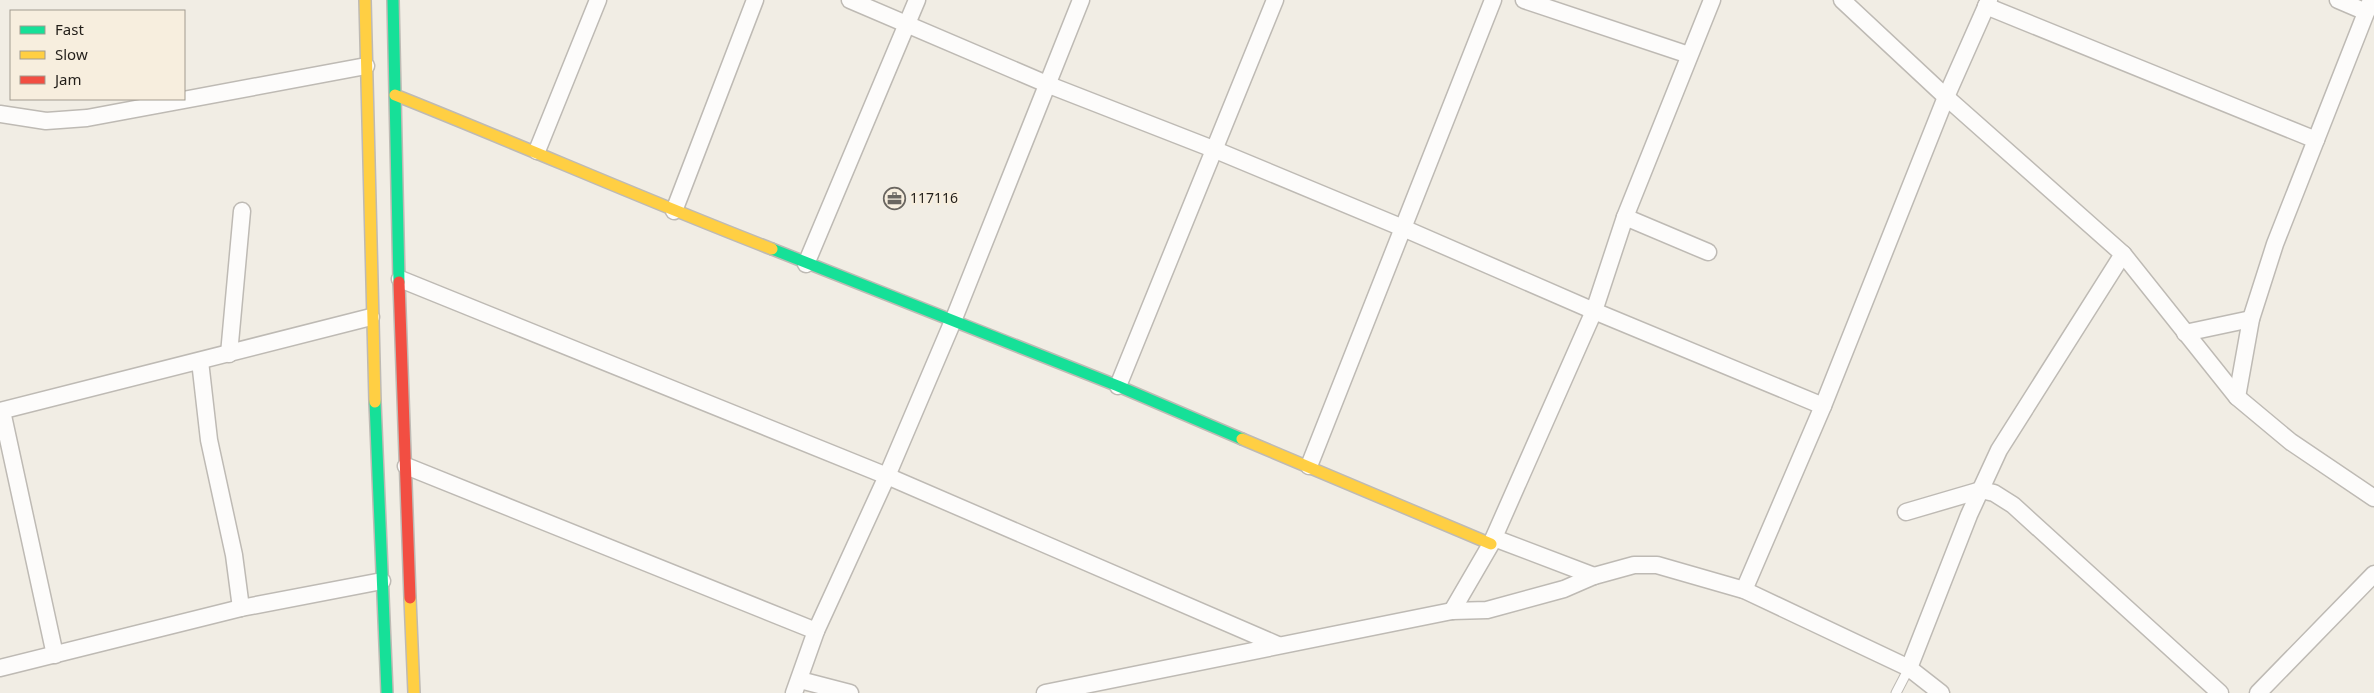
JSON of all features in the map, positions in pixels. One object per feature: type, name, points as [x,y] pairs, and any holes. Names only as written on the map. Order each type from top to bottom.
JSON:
[{"type":"main road","points":[[365,0],[371,317],[406,466],[414,693]]},
{"type":"main road","points":[[387,693],[382,582],[389,393],[400,279],[393,0]]},
{"type":"main road","points":[[395,95],[537,151],[674,211],[1118,386],[1492,541]]},
{"type":"street","points":[[537,151],[598,0]]},
{"type":"street","points":[[674,211],[756,0]]},
{"type":"street","points":[[850,0],[1048,85],[1213,148],[1594,311],[1823,406]]},
{"type":"street","points":[[806,264],[917,0]]},
{"type":"street","points":[[850,693],[797,687],[816,632],[887,476],[953,321],[1081,0]]},
{"type":"street","points":[[1118,386],[1213,148],[1275,0]]},
{"type":"street","points":[[1309,466],[1493,0]]},
{"type":"street","points":[[1524,0],[1690,55]]},
{"type":"street","points":[[1452,611],[1492,541],[1594,311],[1626,216],[1712,0]]},
{"type":"street","points":[[1842,0],[1946,97],[2123,254],[2237,397],[2291,442],[2374,498]]},
{"type":"street","points":[[2237,397],[2251,319],[2274,244],[2368,6],[2338,0]]},
{"type":"street","points":[[1744,590],[1823,406],[1946,97],[1987,3],[2316,140]]},
{"type":"street","points":[[185,100],[366,66]]},
{"type":"street","points":[[0,114],[46,121],[88,118],[184,100]]},
{"type":"street","points":[[228,354],[242,212]]},
{"type":"street","points":[[1626,216],[1708,252]]},
{"type":"street","points":[[1909,668],[1980,490],[1999,450],[2123,254]]},
{"type":"street","points":[[400,279],[887,476],[1278,645]]},
{"type":"street","points":[[55,655],[1,411],[371,317]]},
{"type":"street","points":[[2185,333],[2251,319]]},
{"type":"street","points":[[200,361],[209,440],[234,555],[241,608]]},
{"type":"street","points":[[406,466],[816,632]]},
{"type":"street","points":[[1906,512],[1980,490],[1994,493],[2013,505],[2220,693]]},
{"type":"street","points":[[1492,541],[1594,576]]},
{"type":"street","points":[[1045,693],[1452,611],[1487,610],[1564,589],[1594,576],[1634,565],[1657,566],[1744,590],[1909,668],[1941,693]]},
{"type":"street","points":[[2258,693],[2374,574]]},
{"type":"street","points":[[0,668],[241,608],[382,582]]},
{"type":"lane","points":[[1896,693],[1909,668]]},
{"type":"traffic: fast","points":[[393,0],[399,282]]},
{"type":"traffic: fast","points":[[772,249],[1118,386],[1242,439]]},
{"type":"traffic: fast","points":[[375,402],[387,693]]},
{"type":"traffic: slow","points":[[365,0],[375,402]]},
{"type":"traffic: slow","points":[[395,95],[772,249]]},
{"type":"traffic: slow","points":[[1242,439],[1491,544]]},
{"type":"traffic: slow","points":[[410,598],[414,693]]},
{"type":"traffic: jam","points":[[399,282],[410,598]]},
{"type":"place","name":"117116","points":[[894,198]]}]
